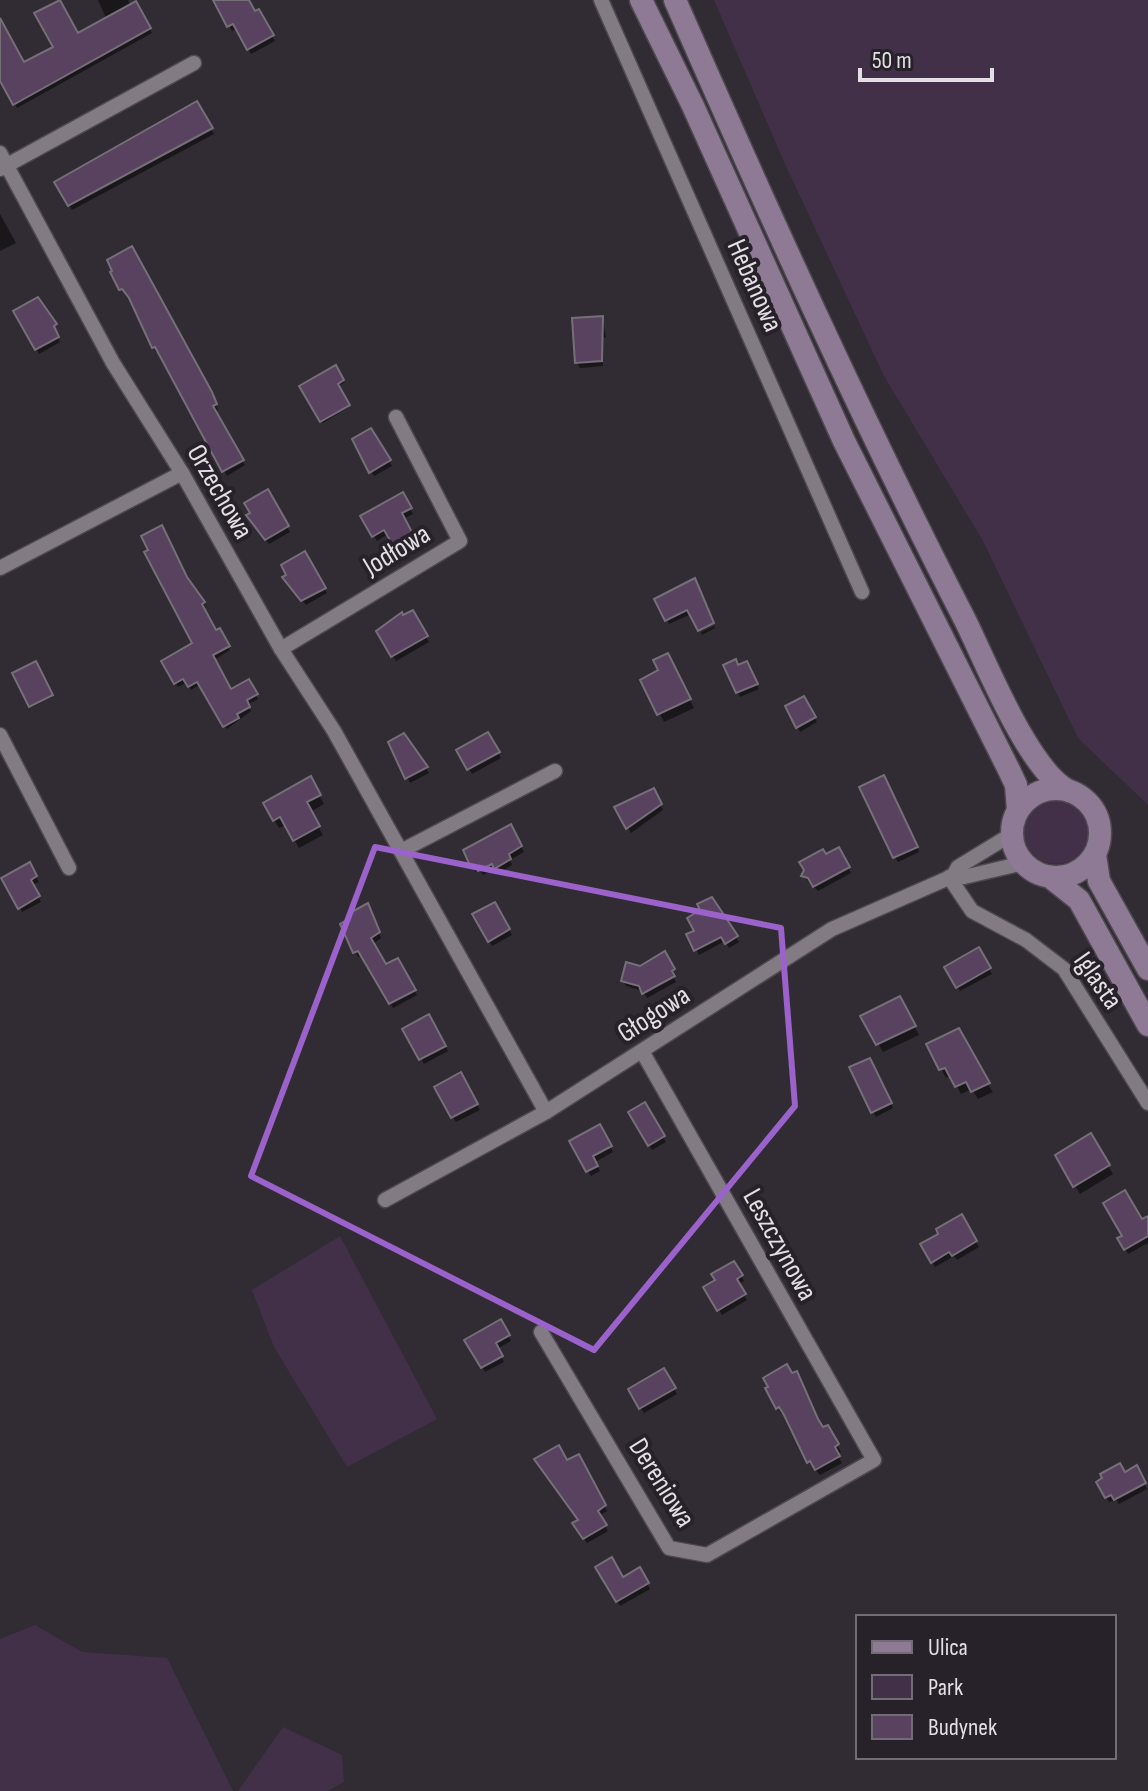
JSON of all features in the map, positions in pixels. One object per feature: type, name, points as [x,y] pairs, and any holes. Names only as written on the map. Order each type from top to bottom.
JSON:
[{"type":"main road","points":[[641,0],[693,106],[838,427],[1016,785],[1018,810],[1012,834],[1023,863],[1050,877],[1079,900],[1148,1025]]},
{"type":"main road","points":[[675,0],[827,342],[1035,758],[1056,784],[1091,805],[1097,817],[1100,830],[1095,855],[1099,881],[1148,969]]},
{"type":"main road","points":[[1018,810],[1025,801],[1046,790],[1069,791]]},
{"type":"main road","points":[[1050,877],[1076,873],[1095,855]]},
{"type":"street","name":"Hebanowa","points":[[601,0],[862,592]]},
{"type":"street","points":[[2,163],[194,63]]},
{"type":"street","name":"Orzechowa","points":[[2,163],[113,363],[182,473],[281,649],[334,731],[546,1112]]},
{"type":"street","name":"Jodłowa","points":[[281,649],[460,541],[396,417]]},
{"type":"street","points":[[0,568],[182,473]]},
{"type":"street","points":[[0,735],[69,868]]},
{"type":"street","points":[[401,851],[555,771]]},
{"type":"street","name":"Głogowa","points":[[951,877],[958,867],[1012,834]]},
{"type":"street","name":"Głogowa","points":[[385,1200],[546,1112],[643,1053],[832,929],[951,877],[964,877],[1023,863]]},
{"type":"street","name":"Iglasta","points":[[951,877],[972,911],[1026,940],[1064,969],[1148,1103]]},
{"type":"street","name":"Leszczynowa","points":[[643,1053],[874,1460]]},
{"type":"street","name":"Dereniowa","points":[[541,1332],[669,1548],[707,1555],[874,1460]]},
{"type":"highlighted area","points":[[375,847],[781,928],[795,1106],[594,1350],[251,1176]]},
{"type":"green space","points":[[714,0],[1148,0],[1148,805],[1078,738],[983,541],[884,376],[785,164]]},
{"type":"green space","points":[[1056,800],[1074,806],[1082,814],[1088,832],[1082,850],[1074,858],[1056,864],[1038,858],[1030,850],[1024,832],[1030,814],[1038,806]]},
{"type":"green space","points":[[340,1236],[437,1419],[347,1467],[274,1347],[252,1290]]},
{"type":"green space","points":[[35,1625],[82,1652],[167,1658],[233,1791],[0,1791],[0,1639]]},
{"type":"green space","points":[[283,1727],[342,1755],[344,1782],[328,1791],[238,1791]]},
{"type":"building","points":[[60,0],[78,33],[136,1],[151,28],[13,105],[0,81],[0,18],[24,62],[53,47],[34,13]]},
{"type":"building","points":[[213,0],[249,0],[255,11],[259,9],[274,35],[247,50],[233,24],[227,27]]},
{"type":"building","points":[[197,101],[213,128],[68,206],[54,182]]},
{"type":"building","points":[[132,246],[212,392],[217,404],[213,406],[244,460],[222,472],[155,347],[152,348],[129,298],[122,289],[119,290],[110,272],[107,260]]},
{"type":"building","points":[[38,297],[57,324],[54,326],[59,337],[35,350],[13,311]]},
{"type":"building","points":[[603,316],[602,361],[575,363],[572,318]]},
{"type":"building","points":[[336,365],[344,380],[338,384],[350,405],[320,422],[299,386]]},
{"type":"building","points":[[371,428],[391,460],[369,473],[352,439]]},
{"type":"building","points":[[268,489],[289,526],[265,540],[246,515],[250,513],[244,503]]},
{"type":"building","points":[[403,492],[412,508],[402,513],[415,538],[395,549],[384,530],[372,537],[360,516]]},
{"type":"building","points":[[162,525],[187,577],[205,602],[202,604],[216,630],[220,628],[230,646],[213,655],[231,689],[249,679],[258,694],[247,700],[250,707],[237,714],[239,718],[223,727],[197,682],[188,687],[183,679],[174,684],[161,661],[192,643],[144,552],[148,550],[141,536]]},
{"type":"building","points":[[305,551],[326,588],[301,601],[282,577],[286,575],[281,565]]},
{"type":"building","points":[[695,578],[714,623],[698,631],[687,610],[665,621],[654,599]]},
{"type":"building","points":[[413,610],[428,636],[391,657],[376,631],[402,612],[403,615]]},
{"type":"building","points":[[668,653],[691,699],[657,715],[640,680],[658,670],[653,660]]},
{"type":"building","points":[[736,659],[738,665],[747,661],[758,684],[736,693],[723,665]]},
{"type":"building","points":[[36,661],[53,695],[29,707],[12,673]]},
{"type":"building","points":[[804,696],[816,717],[796,728],[785,706]]},
{"type":"building","points":[[488,732],[500,752],[467,770],[456,750]]},
{"type":"building","points":[[404,733],[428,767],[405,779],[388,742]]},
{"type":"building","points":[[884,775],[918,847],[893,858],[859,787]]},
{"type":"building","points":[[311,776],[321,795],[307,802],[320,826],[293,841],[280,817],[273,821],[263,803]]},
{"type":"building","points":[[654,788],[662,804],[626,829],[614,807]]},
{"type":"building","points":[[511,824],[522,846],[509,854],[511,859],[494,869],[492,864],[478,871],[475,866],[471,868],[463,850]]},
{"type":"building","points":[[839,847],[850,867],[813,887],[808,878],[801,876],[804,870],[799,862],[823,849],[826,854]]},
{"type":"building","points":[[30,862],[37,876],[31,880],[40,896],[18,909],[1,878]]},
{"type":"building","points":[[712,897],[738,936],[725,944],[721,937],[694,951],[686,934],[694,931],[687,918],[700,910],[697,904]]},
{"type":"building","points":[[495,902],[510,929],[488,942],[472,914]]},
{"type":"building","points":[[368,903],[380,932],[371,938],[386,964],[398,958],[416,990],[389,1004],[358,951],[353,953],[340,924],[350,918],[348,914]]},
{"type":"building","points":[[979,947],[991,968],[956,988],[944,967]]},
{"type":"building","points":[[665,951],[675,969],[672,971],[675,976],[642,994],[639,986],[621,981],[626,962],[640,966]]},
{"type":"building","points":[[900,996],[916,1026],[876,1045],[860,1016]]},
{"type":"building","points":[[429,1014],[446,1046],[419,1060],[402,1029]]},
{"type":"building","points":[[959,1028],[990,1083],[971,1092],[966,1082],[955,1087],[945,1068],[939,1070],[926,1044]]},
{"type":"building","points":[[870,1058],[892,1103],[871,1113],[849,1067]]},
{"type":"building","points":[[461,1072],[478,1104],[451,1118],[434,1087]]},
{"type":"building","points":[[645,1102],[665,1136],[648,1146],[628,1112]]},
{"type":"building","points":[[600,1124],[612,1146],[593,1156],[598,1166],[586,1172],[569,1141]]},
{"type":"building","points":[[1091,1133],[1110,1165],[1073,1187],[1055,1155]]},
{"type":"building","points":[[1125,1190],[1142,1219],[1148,1216],[1148,1236],[1124,1250],[1117,1238],[1122,1236],[1103,1203]]},
{"type":"building","points":[[962,1214],[977,1241],[952,1256],[949,1252],[931,1263],[920,1244],[938,1234],[936,1229]]},
{"type":"building","points":[[734,1261],[743,1275],[737,1279],[746,1294],[717,1311],[703,1287],[715,1280],[711,1274]]},
{"type":"building","points":[[501,1319],[510,1335],[496,1343],[503,1356],[481,1368],[464,1340]]},
{"type":"building","points":[[787,1364],[792,1373],[797,1371],[818,1419],[823,1427],[828,1425],[839,1444],[835,1447],[840,1456],[815,1470],[810,1461],[807,1463],[784,1415],[779,1407],[776,1409],[765,1388],[768,1387],[763,1378]]},
{"type":"building","points":[[664,1368],[676,1388],[639,1409],[628,1389]]},
{"type":"building","points":[[559,1445],[567,1460],[579,1454],[606,1505],[598,1511],[607,1525],[583,1539],[572,1523],[578,1520],[534,1459]]},
{"type":"building","points":[[1120,1463],[1125,1472],[1137,1465],[1146,1483],[1114,1500],[1111,1495],[1105,1498],[1096,1482],[1102,1478],[1100,1474]]},
{"type":"building","points":[[612,1557],[623,1577],[640,1567],[649,1583],[616,1602],[595,1567]]}]
